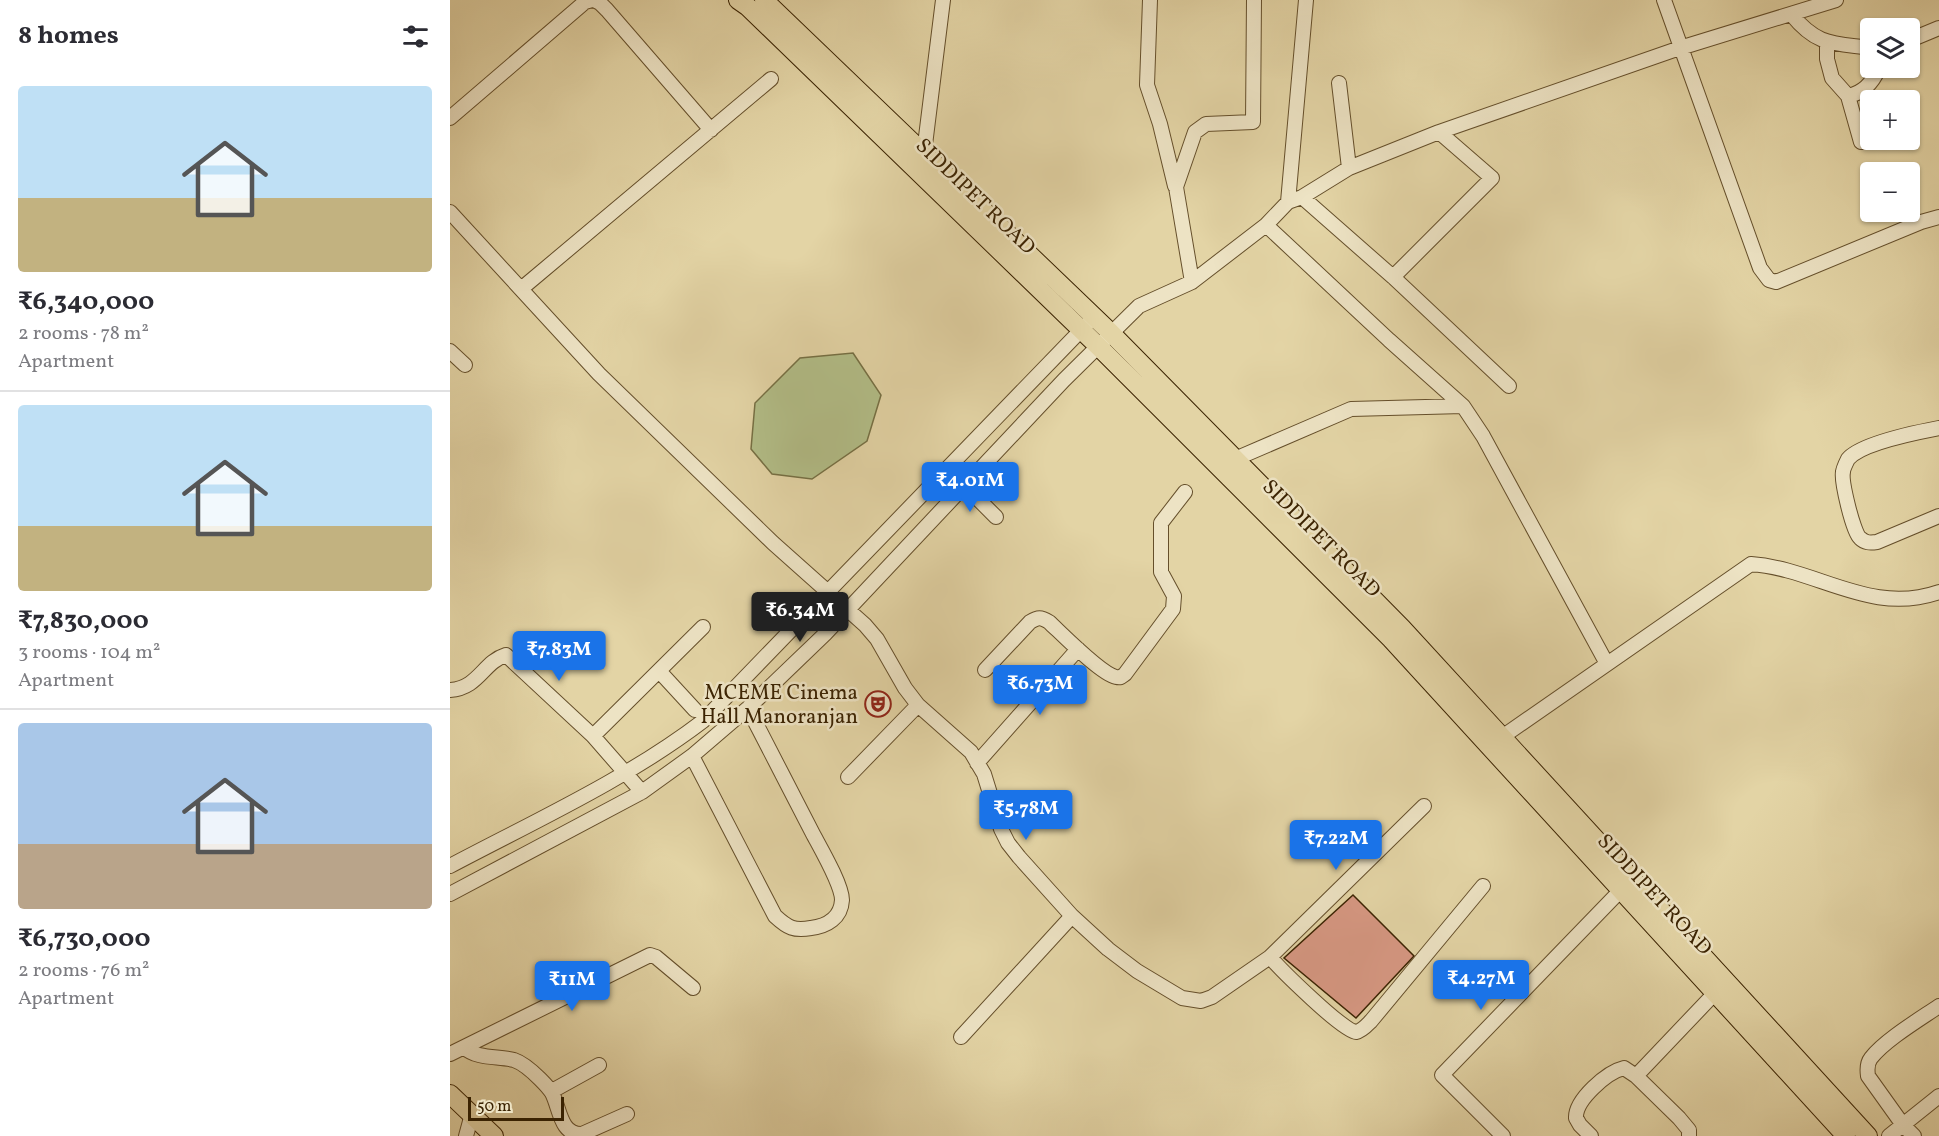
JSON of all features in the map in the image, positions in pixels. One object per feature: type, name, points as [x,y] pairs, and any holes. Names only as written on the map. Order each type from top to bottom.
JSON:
[{"type":"main road","name":"SIDDIPET ROAD","points":[[738,0],[1235,459],[1402,628],[1868,1136]]},
{"type":"main road","name":"SIDDIPET ROAD","points":[[764,0],[924,153],[1088,323]]},
{"type":"main road","name":"SIDDIPET ROAD","points":[[1105,339],[1391,639],[1846,1136]]},
{"type":"main road","points":[[450,1094],[494,1136]]},
{"type":"street","points":[[450,118],[585,2],[593,0],[607,10],[711,130]]},
{"type":"street","points":[[924,153],[944,0]]},
{"type":"street","points":[[1150,0],[1147,86],[1160,124],[1176,187],[1192,282]]},
{"type":"street","points":[[1176,187],[1195,132],[1206,124],[1253,122],[1254,0]]},
{"type":"street","points":[[1288,202],[1306,0]]},
{"type":"street","points":[[1664,0],[1760,268],[1769,280],[1776,282],[1921,222],[1939,217]]},
{"type":"street","points":[[450,894],[642,792],[692,756],[748,708],[848,610],[1139,306],[1192,282],[1266,225],[1288,202],[1302,197],[1349,168],[1439,132],[1680,48],[1836,0]]},
{"type":"street","points":[[1792,15],[1804,30],[1827,43],[1860,47]]},
{"type":"street","points":[[1920,36],[1939,28]]},
{"type":"street","points":[[1827,43],[1827,59],[1833,78],[1848,96],[1860,138]]},
{"type":"street","points":[[1848,96],[1859,94],[1874,78]]},
{"type":"street","points":[[521,289],[771,79]]},
{"type":"street","points":[[1339,83],[1349,168]]},
{"type":"street","points":[[1393,277],[1492,178],[1439,132]]},
{"type":"street","points":[[1302,197],[1393,277],[1509,386]]},
{"type":"street","points":[[450,212],[599,374],[773,543],[877,639],[905,688],[918,705],[971,752],[984,774],[994,810],[1008,843],[1072,916],[1137,971],[1182,998],[1201,1001],[1212,997],[1270,957],[1424,806]]},
{"type":"street","points":[[1266,225],[1463,406],[1483,436],[1607,664]]},
{"type":"street","points":[[450,866],[624,772],[679,739],[703,721],[1088,323]]},
{"type":"street","points":[[450,351],[465,365]]},
{"type":"street","points":[[1235,459],[1351,409],[1463,406]]},
{"type":"street","points":[[1939,428],[1860,449],[1848,459],[1843,472],[1851,519],[1861,540],[1868,543],[1877,542],[1939,516]]},
{"type":"street","points":[[961,454],[979,472]]},
{"type":"street","points":[[965,486],[996,517]]},
{"type":"street","points":[[985,670],[1030,622],[1036,618],[1042,618],[1102,669],[1114,677],[1121,677],[1131,667],[1173,609],[1174,596],[1161,572],[1161,523],[1185,492]]},
{"type":"street","points":[[888,528],[909,546]]},
{"type":"street","points":[[1502,737],[1751,564],[1770,565],[1873,598],[1904,600],[1939,592]]},
{"type":"street","points":[[593,736],[704,627]]},
{"type":"street","points":[[977,762],[1078,649]]},
{"type":"street","points":[[450,690],[465,688],[499,657],[506,655],[593,736],[642,792]]},
{"type":"street","points":[[660,672],[695,710]]},
{"type":"street","points":[[848,777],[918,705]]},
{"type":"street","points":[[692,756],[775,916],[783,924],[797,931],[817,927],[833,920],[840,908],[841,892],[824,854],[748,708]]},
{"type":"street","points":[[1270,957],[1346,1028],[1358,1032],[1371,1021],[1483,886]]},
{"type":"street","points":[[1503,1136],[1442,1075],[1621,890]]},
{"type":"street","points":[[961,1037],[1072,916]]},
{"type":"street","points":[[450,1054],[650,955],[657,957],[693,988]]},
{"type":"street","points":[[1636,1076],[1715,993]]},
{"type":"street","points":[[1914,1136],[1903,1125],[1868,1076],[1867,1067],[1870,1059],[1884,1046],[1939,1006]]},
{"type":"street","points":[[465,1048],[473,1053],[519,1062],[552,1091],[564,1125],[574,1134],[582,1134],[627,1114]]},
{"type":"street","points":[[552,1091],[599,1065]]},
{"type":"street","points":[[1591,1136],[1576,1118],[1578,1105],[1614,1071],[1624,1068],[1636,1076],[1679,1118],[1689,1130],[1689,1136]]},
{"type":"street","points":[[1889,1136],[1939,1096]]},
{"type":"street","points":[[466,1136],[472,1114]]},
{"type":"green space","points":[[853,353],[881,395],[867,441],[812,479],[772,474],[751,449],[755,403],[800,358]]},
{"type":"building","points":[[1353,895],[1414,956],[1356,1018],[1284,958]]},
{"type":"place","name":"MCEME Cinema Hall Manoranjan","points":[[878,704]]}]
